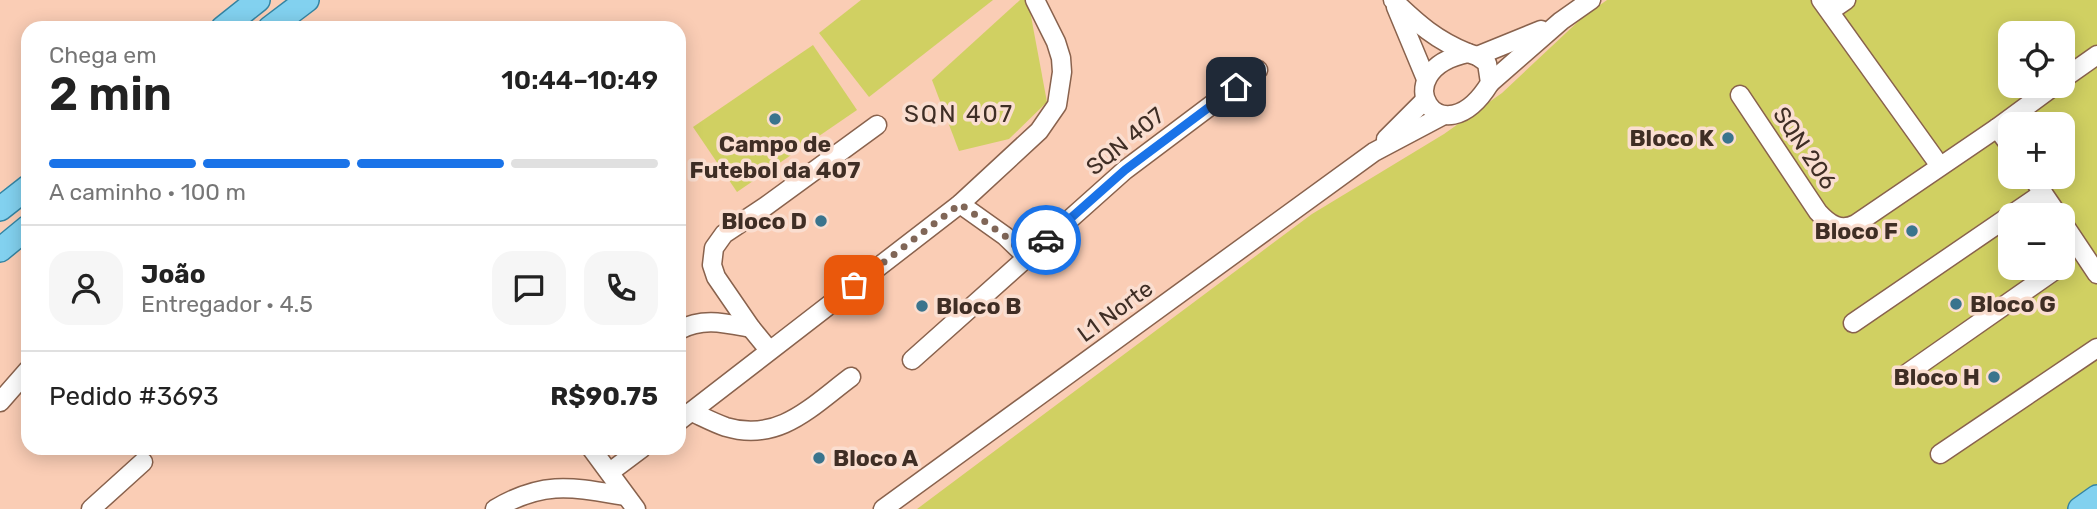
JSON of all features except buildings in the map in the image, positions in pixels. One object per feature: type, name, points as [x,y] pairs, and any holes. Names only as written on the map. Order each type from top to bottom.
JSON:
[{"type":"main road","points":[[232,21],[258,0]]},
{"type":"main road","points":[[279,21],[307,0]]},
{"type":"main road","points":[[0,209],[21,192]]},
{"type":"main road","points":[[0,250],[21,232]]},
{"type":"main road","points":[[2080,509],[2097,497]]},
{"type":"street","points":[[686,415],[960,204],[1040,131],[1057,105],[1062,72],[1056,42],[1035,0]]},
{"type":"street","points":[[1393,0],[1427,32],[1447,45],[1487,63],[1490,83]]},
{"type":"street","points":[[1393,0],[1426,79]]},
{"type":"street","points":[[1560,21],[1510,44],[1473,55],[1453,57],[1439,64],[1426,79],[1423,90],[1431,110],[1442,116],[1454,115],[1469,108],[1480,99],[1490,83],[1560,21],[1591,0]]},
{"type":"street","points":[[1846,0],[1826,6],[1940,166]]},
{"type":"street","points":[[2075,71],[2097,55]]},
{"type":"street","name":"SQN 407","points":[[912,360],[1125,170],[1258,70]]},
{"type":"street","name":"SQN 206","points":[[1740,95],[1818,212],[1837,227],[1849,228],[2038,98]]},
{"type":"street","name":"L1 Norte","points":[[1374,152],[1425,100]]},
{"type":"street","name":"L1 Norte","points":[[883,509],[1374,152],[1442,116]]},
{"type":"street","points":[[769,350],[713,271],[711,256],[719,238],[877,125]]},
{"type":"street","points":[[2040,189],[2050,203]]},
{"type":"street","points":[[1853,323],[2043,193]]},
{"type":"street","points":[[960,204],[1005,236],[1027,257]]},
{"type":"street","points":[[2075,241],[2097,274]]},
{"type":"street","points":[[2075,256],[2082,251]]},
{"type":"street","points":[[1902,377],[2042,280]]},
{"type":"street","points":[[686,327],[701,322],[716,321],[751,328]]},
{"type":"street","points":[[1940,454],[2097,348]]},
{"type":"street","points":[[686,416],[743,430],[770,430],[790,422],[851,377]]},
{"type":"street","points":[[0,402],[21,378]]},
{"type":"street","points":[[597,455],[631,502]]},
{"type":"street","points":[[610,472],[633,455]]},
{"type":"street","points":[[91,509],[142,462]]},
{"type":"street","points":[[495,509],[516,496],[542,488],[577,488],[631,502]]},
{"type":"shaded area","points":[[861,0],[993,0],[869,97],[819,33]]},
{"type":"shaded area","points":[[1020,0],[1028,0],[1047,102],[1009,139],[959,151],[932,80]]},
{"type":"shaded area","points":[[1607,0],[2097,0],[2097,491],[2071,509],[917,509],[1312,214],[1444,134],[1502,93],[1583,17]]},
{"type":"shaded area","name":"Campo de Futebol da 407","points":[[813,45],[857,110],[737,192],[693,127]]},
{"type":"way so far","points":[[854,285],[960,204],[1005,236],[1027,257],[1046,240]]},
{"type":"place","name":"Campo de Futebol da 407","points":[[775,119]]},
{"type":"place","name":"Bloco K","points":[[1728,138]]},
{"type":"place","name":"Bloco D","points":[[821,221]]},
{"type":"place","name":"Bloco F","points":[[1912,231]]},
{"type":"place","name":"Bloco G","points":[[1956,304]]},
{"type":"place","name":"Bloco B","points":[[922,306]]},
{"type":"place","name":"Bloco H","points":[[1994,377]]},
{"type":"place","name":"Bloco A","points":[[819,458]]},
{"type":"district","name":"SQN 407","points":[[959,114]]},
{"type":"route","points":[[1046,240],[1125,170],[1236,87]]}]
